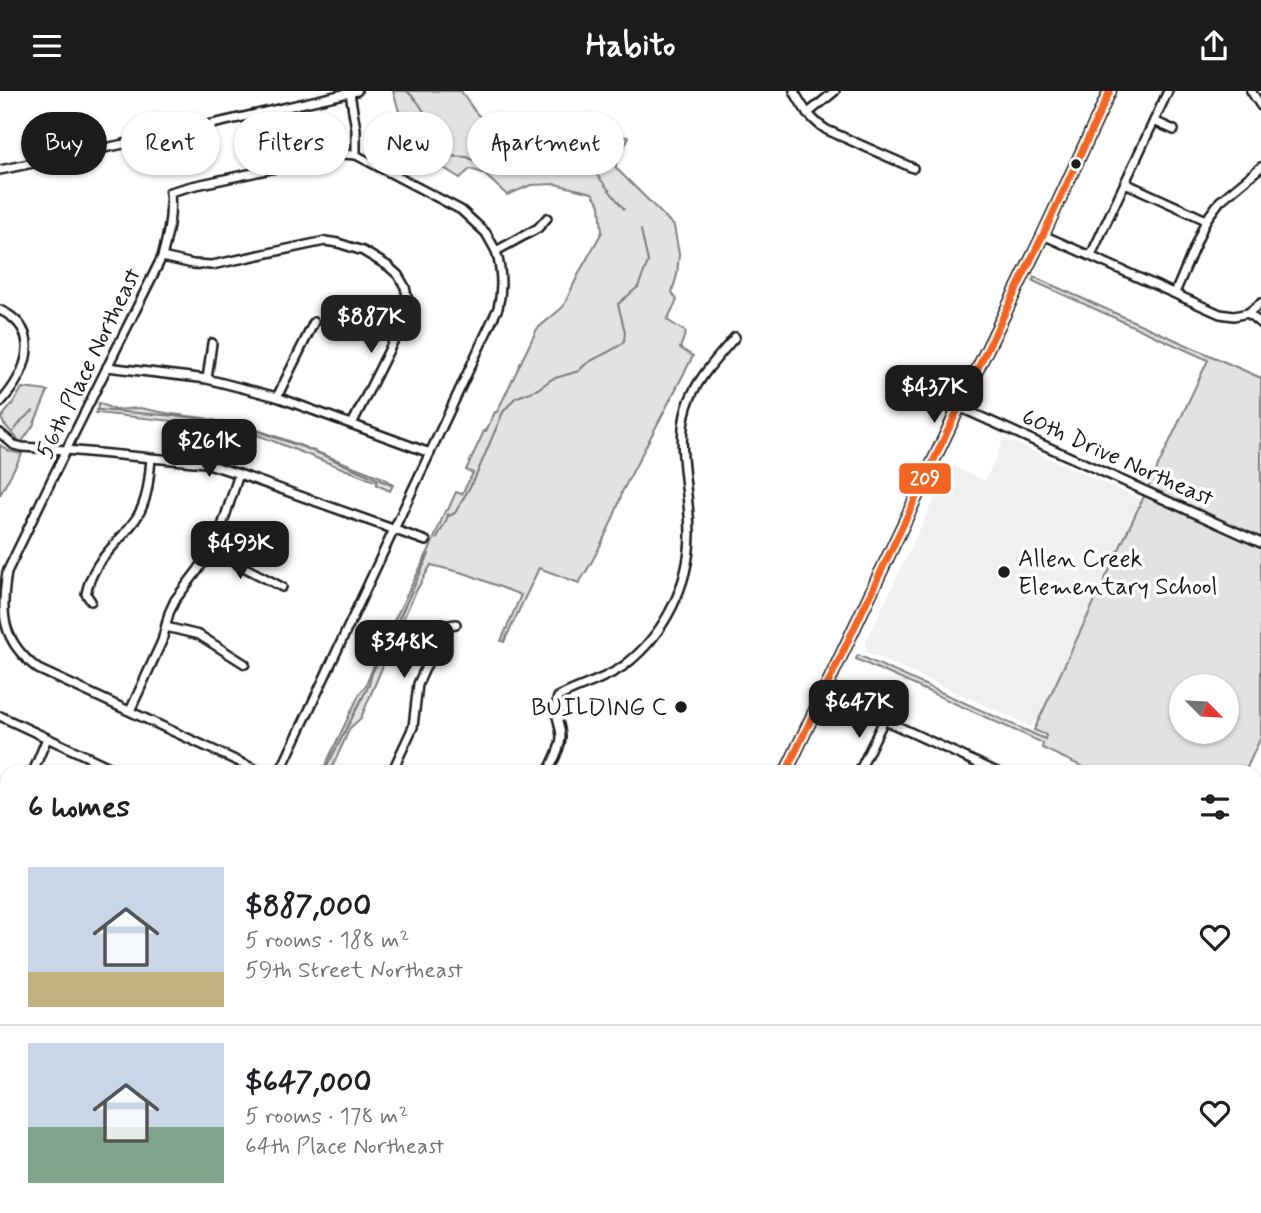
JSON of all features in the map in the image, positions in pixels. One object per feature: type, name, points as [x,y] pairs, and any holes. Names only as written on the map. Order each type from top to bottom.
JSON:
[{"type":"main road","points":[[789,765],[1111,91]]},
{"type":"street","points":[[794,91],[807,114],[816,123],[913,168]]},
{"type":"street","points":[[807,114],[835,91]]},
{"type":"street","points":[[1091,255],[1168,91]]},
{"type":"street","points":[[1251,91],[1261,106]]},
{"type":"street","points":[[0,170],[354,92],[356,155],[461,210],[486,233],[496,251],[502,275],[502,294],[498,308],[283,765]]},
{"type":"street","points":[[1154,121],[1174,130]]},
{"type":"street","name":"56th Place Northeast","points":[[130,711],[38,669],[20,654],[4,627],[3,590],[7,572],[162,257],[172,212],[170,192],[192,185],[342,155],[356,155]]},
{"type":"street","points":[[1175,293],[1206,220],[1220,201],[1261,167]]},
{"type":"street","points":[[1125,183],[1206,220]]},
{"type":"street","points":[[496,251],[538,228],[547,218]]},
{"type":"street","points":[[1044,235],[1220,314],[1234,316],[1248,313],[1261,303]]},
{"type":"street","points":[[162,257],[212,265],[325,241],[363,251],[388,266],[398,275],[405,287],[408,304],[400,330],[352,424]]},
{"type":"street","points":[[0,310],[16,319],[23,329],[28,349],[19,376],[0,403]]},
{"type":"street","points":[[1248,313],[1261,324]]},
{"type":"street","points":[[277,397],[314,322]]},
{"type":"street","points":[[551,765],[561,741],[554,706],[558,697],[624,665],[654,636],[668,617],[678,596],[685,573],[690,536],[682,440],[684,417],[695,389],[735,337]]},
{"type":"street","points":[[207,379],[212,343]]},
{"type":"street","points":[[107,367],[207,379],[277,397],[430,453]]},
{"type":"street","name":"60th Drive Northeast","points":[[959,407],[1261,543]]},
{"type":"street","points":[[0,433],[14,445],[22,447],[205,463],[426,541]]},
{"type":"street","points":[[91,601],[86,594],[101,559],[139,514],[149,485],[151,459]]},
{"type":"street","points":[[239,474],[221,529],[211,550],[175,600],[162,641],[130,711],[246,765]]},
{"type":"street","points":[[211,550],[282,587]]},
{"type":"street","points":[[395,765],[413,727],[418,684],[443,629],[456,624]]},
{"type":"street","points":[[166,627],[199,635],[245,664]]},
{"type":"street","points":[[0,716],[105,765]]},
{"type":"street","points":[[862,765],[884,720],[983,765]]},
{"type":"street","points":[[36,765],[47,738]]},
{"type":"shaded area","points":[[393,91],[461,91],[476,112],[467,112],[467,172],[460,178],[453,174],[453,112],[399,112]]},
{"type":"shaded area","points":[[485,175],[623,175],[674,226],[679,254],[672,292],[677,300],[667,320],[686,332],[680,348],[693,356],[622,492],[604,538],[579,583],[539,568],[504,642],[501,641],[521,595],[467,574],[431,565],[415,593],[361,718],[350,728],[333,765],[325,765],[366,685],[445,511],[456,492],[462,494],[473,473],[466,470],[484,431],[497,412],[537,329],[563,307],[602,232],[600,205],[592,193],[555,184],[531,185],[507,195]]},
{"type":"shaded area","points":[[1034,277],[1261,378],[1261,737],[1248,765],[1079,765],[1042,748],[1043,743],[856,659],[858,655],[1045,739],[1046,735],[1034,730],[1208,360],[1033,281]]},
{"type":"shaded area","points":[[22,388],[48,391],[33,426],[21,443],[1,418]]},
{"type":"shaded area","points":[[99,403],[115,410],[140,408],[249,427],[383,478],[393,485],[390,491],[377,485],[377,482],[250,432],[203,420],[182,422],[96,413]]},
{"type":"shaded area","name":"Allen Creek Elementary School","points":[[1004,438],[1142,500],[1039,718],[1031,726],[866,652],[865,644],[950,465],[985,481]]},
{"type":"shaded area","points":[[0,445],[9,451],[22,454],[0,495]]},
{"type":"waterway","points":[[407,91],[434,123],[433,151],[442,156],[467,157],[487,167],[515,174],[548,164],[568,164],[597,175],[624,209]]},
{"type":"waterway","points":[[449,516],[455,513],[475,478],[503,412],[515,398],[538,389],[552,379],[579,371],[624,342],[625,332],[618,304],[638,287],[648,262],[641,230]]},
{"type":"waterway","points":[[98,410],[190,417],[240,425],[311,450],[391,485]]},
{"type":"waterway","points":[[13,432],[33,411]]},
{"type":"waterway","points":[[437,539],[448,514]]},
{"type":"waterway","points":[[328,765],[369,685],[372,673],[429,554]]},
{"type":"transit line","name":"209","points":[[789,765],[1110,91]]},
{"type":"place","name":"Allen Creek Elementary School","points":[[1004,572]]},
{"type":"place","name":"BUILDING C","points":[[681,707]]}]
